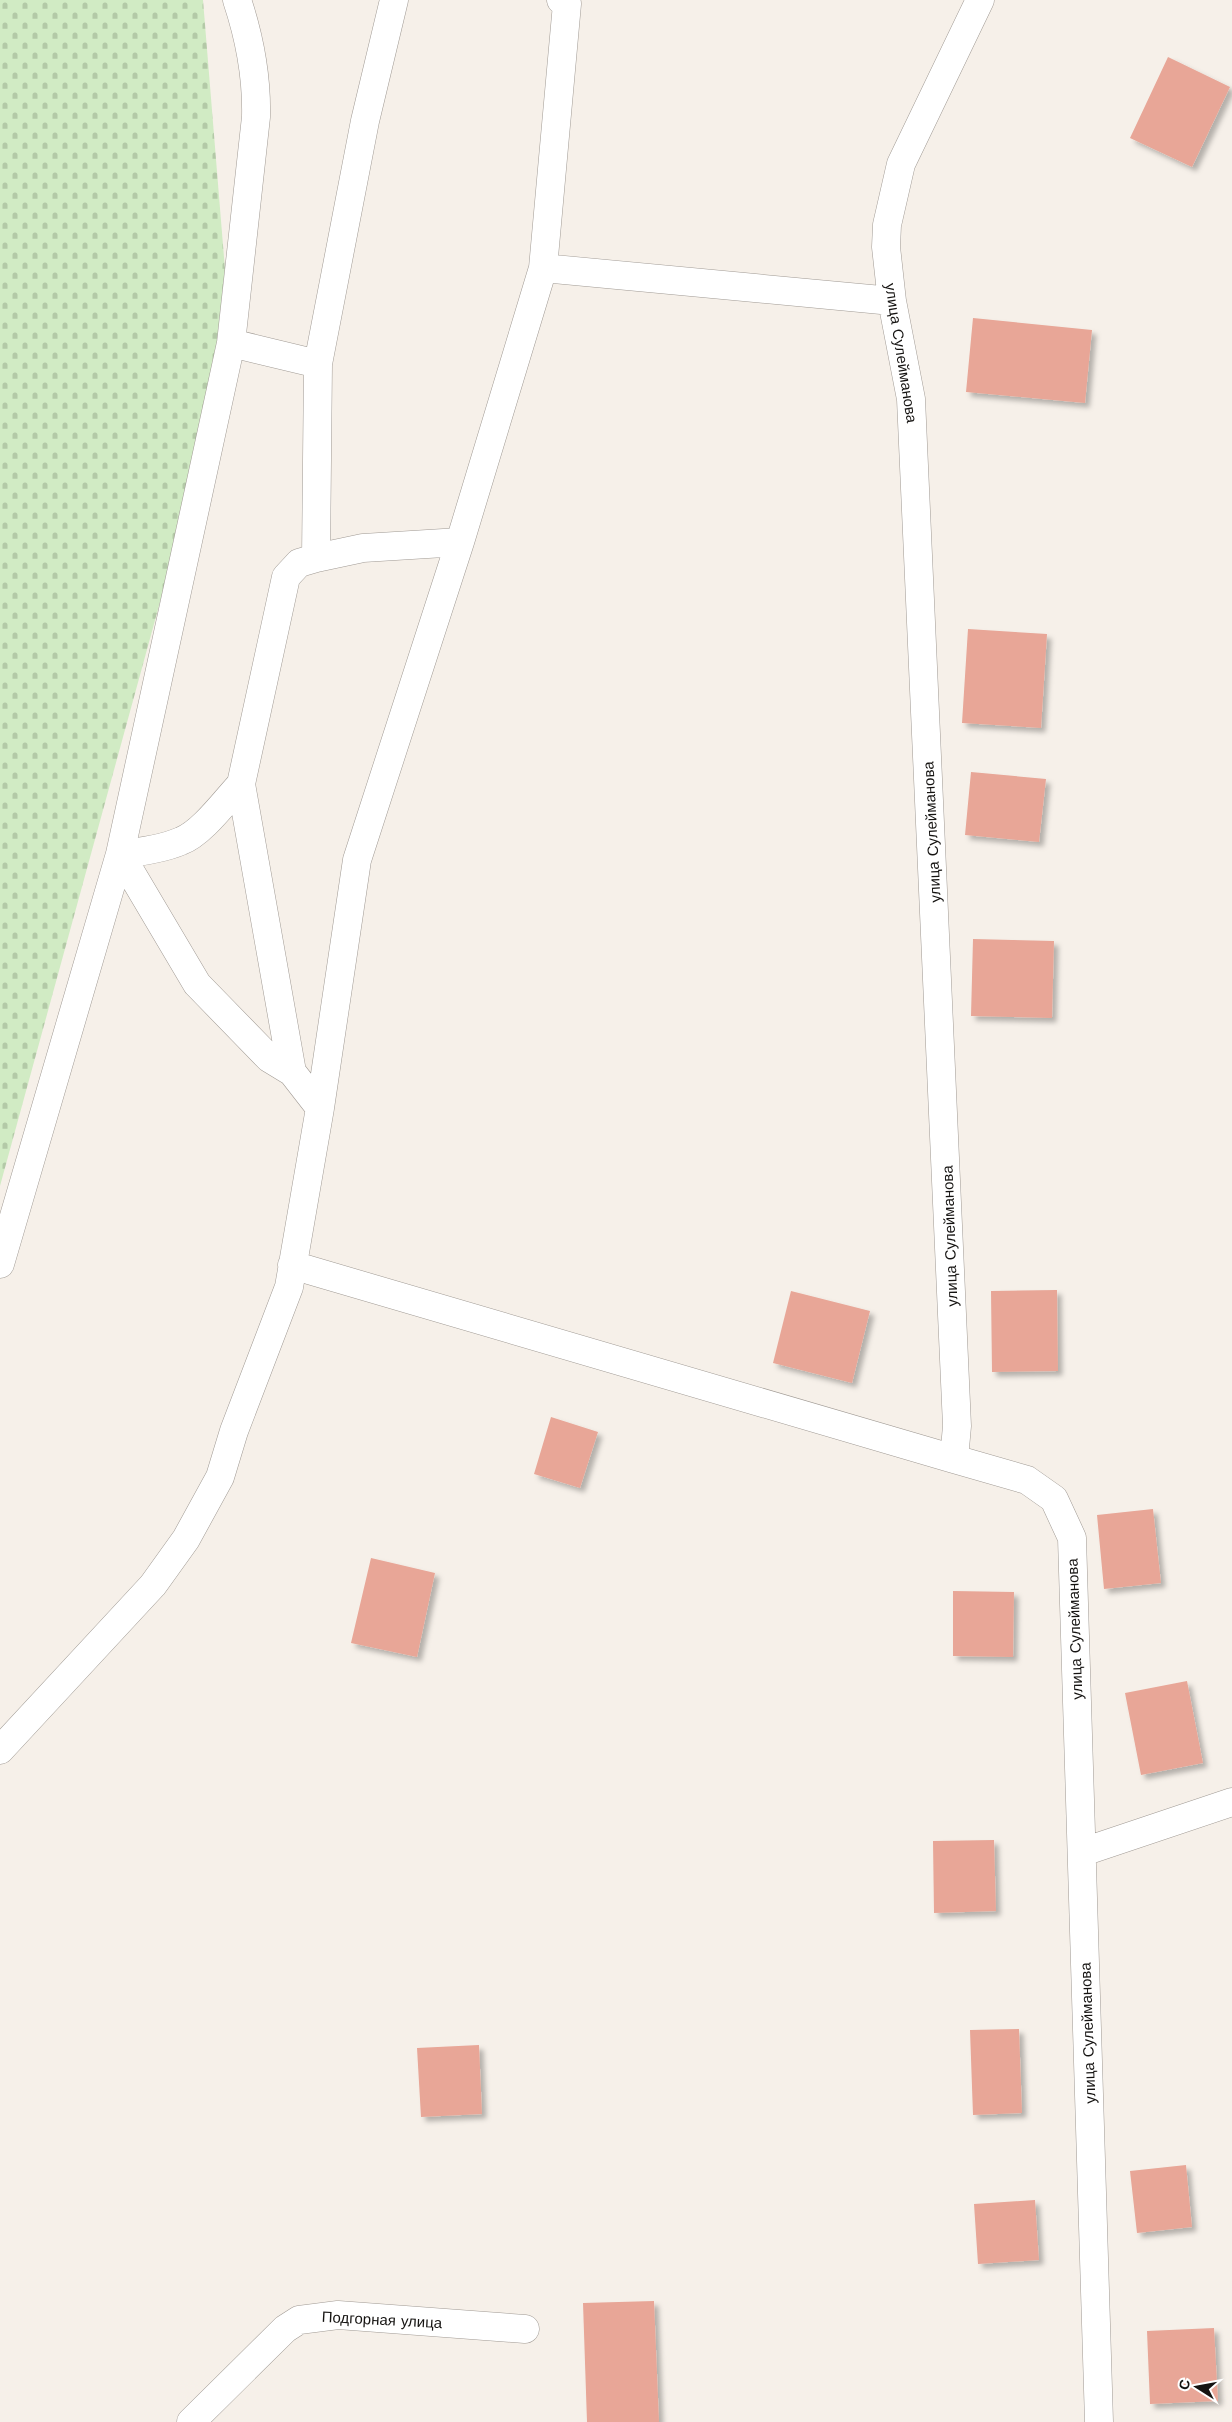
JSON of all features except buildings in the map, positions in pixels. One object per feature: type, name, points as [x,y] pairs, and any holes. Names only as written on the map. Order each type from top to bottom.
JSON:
[{"type":"street","points":[[0,1264],[120,854],[231,343],[256,117],[256,92],[248,33],[237,0]]},
{"type":"street","points":[[316,558],[318,364],[365,121],[394,0]]},
{"type":"street","name":"улица Сулейманова","points":[[980,0],[901,164],[887,225],[886,247],[892,301],[912,399],[957,1416],[954,1459],[1026,1480],[1054,1499],[1072,1538],[1100,2422]]},
{"type":"street","points":[[0,1750],[154,1585],[186,1539],[220,1477],[234,1431],[289,1287],[320,1108],[357,860],[460,542],[543,268],[565,2]]},
{"type":"street","points":[[543,268],[892,301]]},
{"type":"street","points":[[231,343],[318,364]]},
{"type":"street","points":[[292,1072],[240,784],[286,576],[299,563],[363,548],[460,542]]},
{"type":"street","points":[[120,854],[152,850],[184,841],[207,821],[240,784]]},
{"type":"street","points":[[120,854],[198,984],[269,1058],[292,1072],[320,1108]]},
{"type":"street","points":[[292,1265],[954,1459]]},
{"type":"street","points":[[1083,1852],[1232,1802]]},
{"type":"street","name":"Подгорная улица","points":[[191,2422],[285,2329],[299,2320],[338,2315],[525,2329]]},
{"type":"green space","points":[[0,0],[203,0],[231,343],[0,1186]]}]
